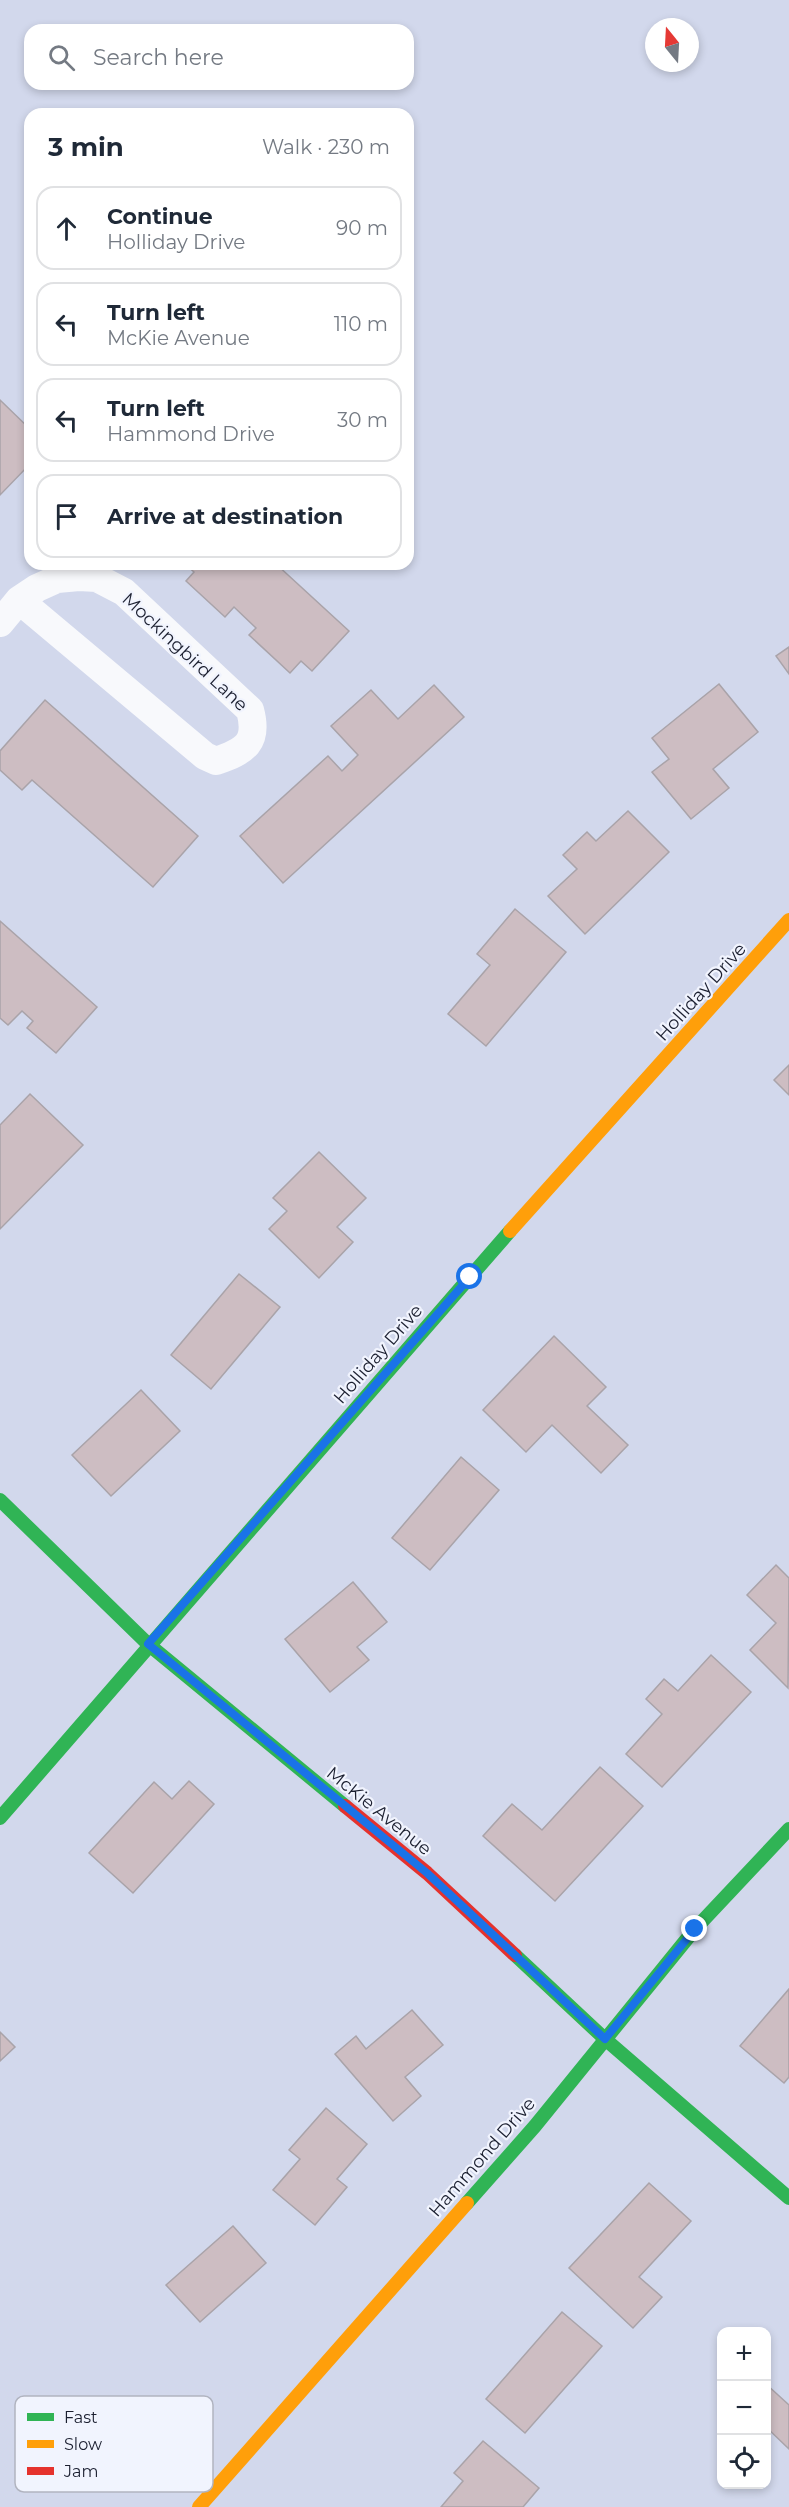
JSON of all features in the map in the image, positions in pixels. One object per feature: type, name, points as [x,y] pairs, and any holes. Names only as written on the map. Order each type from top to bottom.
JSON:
[{"type":"street","name":"Mockingbird Lane","points":[[0,623],[19,600],[37,588],[57,579],[97,578],[124,592],[250,710],[255,727],[252,739],[241,751],[230,756],[216,761],[205,756],[19,600]]},
{"type":"street","name":"Holliday Drive","points":[[0,1818],[148,1644],[470,1277],[789,920]]},
{"type":"street","name":"McKie Avenue","points":[[0,1500],[148,1644],[427,1873],[605,2039],[789,2198]]},
{"type":"street","name":"Hammond Drive","points":[[213,2491],[535,2126],[695,1929],[789,1829]]},
{"type":"street","name":"Hammond Drive","points":[[199,2507],[212,2492]]},
{"type":"building","points":[[0,400],[24,423],[24,470],[0,495]]},
{"type":"building","points":[[192,570],[283,570],[349,631],[312,671],[301,661],[290,673],[249,635],[256,628],[234,607],[225,617],[186,581],[194,572]]},
{"type":"building","points":[[789,647],[789,674],[776,656]]},
{"type":"building","points":[[719,684],[758,732],[713,769],[729,788],[691,819],[652,772],[669,759],[652,738]]},
{"type":"building","points":[[434,685],[464,717],[283,883],[240,836],[328,756],[342,771],[358,755],[331,726],[371,690],[398,719]]},
{"type":"building","points":[[45,700],[198,836],[153,887],[32,780],[22,790],[0,770],[0,751]]},
{"type":"building","points":[[628,811],[669,852],[585,934],[548,896],[577,869],[563,855],[587,832],[596,841]]},
{"type":"building","points":[[515,909],[566,952],[486,1046],[448,1014],[490,965],[477,954]]},
{"type":"building","points":[[0,921],[97,1007],[56,1053],[27,1028],[33,1021],[22,1011],[8,1025],[0,1018]]},
{"type":"building","points":[[789,1065],[789,1095],[774,1080]]},
{"type":"building","points":[[30,1094],[83,1145],[0,1229],[0,1125]]},
{"type":"building","points":[[319,1152],[366,1198],[337,1227],[353,1242],[319,1278],[269,1229],[287,1211],[273,1198]]},
{"type":"building","points":[[239,1274],[280,1307],[211,1389],[171,1355]]},
{"type":"building","points":[[554,1336],[606,1387],[587,1406],[628,1445],[601,1473],[552,1425],[526,1452],[483,1410]]},
{"type":"building","points":[[141,1390],[180,1431],[111,1496],[72,1455]]},
{"type":"building","points":[[461,1457],[499,1490],[430,1570],[392,1538]]},
{"type":"building","points":[[776,1565],[789,1578],[788,1688],[750,1650],[776,1623],[747,1595]]},
{"type":"building","points":[[353,1582],[387,1622],[357,1647],[369,1660],[330,1692],[285,1639]]},
{"type":"building","points":[[711,1655],[751,1692],[662,1787],[626,1754],[662,1714],[646,1699],[664,1679],[678,1691]]},
{"type":"building","points":[[600,1767],[643,1806],[555,1901],[483,1836],[512,1804],[542,1830]]},
{"type":"building","points":[[189,1781],[214,1804],[133,1893],[89,1853],[154,1782],[172,1799]]},
{"type":"building","points":[[789,1989],[789,2077],[784,2083],[740,2046]]},
{"type":"building","points":[[412,2010],[443,2045],[405,2077],[421,2096],[393,2121],[335,2054],[356,2036],[366,2049]]},
{"type":"building","points":[[0,2032],[15,2047],[0,2061]]},
{"type":"building","points":[[326,2108],[367,2144],[337,2179],[347,2187],[315,2225],[273,2190],[300,2159],[289,2150]]},
{"type":"building","points":[[649,2183],[691,2221],[639,2277],[662,2297],[633,2328],[569,2268]]},
{"type":"building","points":[[233,2226],[266,2263],[200,2322],[166,2285]]},
{"type":"building","points":[[562,2312],[602,2346],[525,2433],[486,2399]]},
{"type":"building","points":[[771,2389],[789,2405],[789,2449],[771,2432]]},
{"type":"building","points":[[483,2441],[539,2488],[523,2507],[441,2507],[463,2481],[454,2473]]},
{"type":"traffic: fast","points":[[0,1818],[510,1231]]},
{"type":"traffic: fast","points":[[0,1500],[148,1644],[345,1806]]},
{"type":"traffic: fast","points":[[467,2203],[535,2126],[695,1929],[789,1829]]},
{"type":"traffic: fast","points":[[515,1955],[605,2039],[789,2198]]},
{"type":"traffic: slow","points":[[510,1231],[789,920]]},
{"type":"traffic: slow","points":[[213,2491],[467,2203]]},
{"type":"traffic: slow","points":[[199,2507],[212,2492]]},
{"type":"traffic: jam","points":[[345,1806],[427,1873],[515,1955]]},
{"type":"route","points":[[470,1277],[148,1644],[427,1873],[605,2039],[695,1929]]}]
